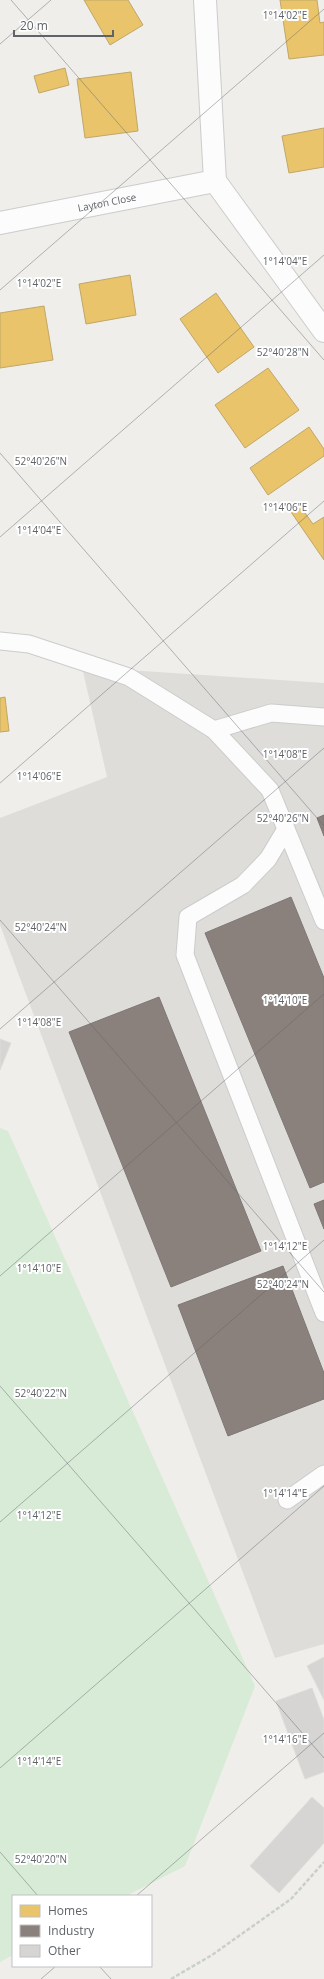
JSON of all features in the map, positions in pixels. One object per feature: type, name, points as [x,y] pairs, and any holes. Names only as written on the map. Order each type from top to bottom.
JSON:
[{"type":"street","points":[[205,0],[215,181],[324,332]]},
{"type":"street","name":"Layton Close","points":[[0,223],[215,181]]},
{"type":"lane","points":[[0,641],[29,644],[129,677],[214,730],[270,790],[324,921]]},
{"type":"lane","points":[[214,730],[271,713],[324,717]]},
{"type":"lane","points":[[286,829],[268,859],[243,885],[188,917],[185,955],[324,1313]]},
{"type":"lane","points":[[287,1500],[324,1474]]},
{"type":"path","points":[[171,1979],[212,1955],[291,1899],[324,1862]]},
{"type":"shaded area","points":[[82,667],[324,683],[324,1644],[275,1658],[0,925],[0,818],[107,777]]},
{"type":"green space","points":[[0,1128],[8,1131],[255,1686],[185,1866],[128,1895],[12,1895],[12,1956],[0,1962]]},
{"type":"building: Homes","points":[[84,0],[128,0],[143,25],[110,45]]},
{"type":"building: Homes","points":[[280,0],[317,0],[320,23],[324,22],[324,55],[289,59]]},
{"type":"building: Homes","points":[[65,68],[69,85],[39,93],[34,76]]},
{"type":"building: Homes","points":[[131,72],[138,131],[85,138],[77,79]]},
{"type":"building: Homes","points":[[324,128],[324,167],[289,173],[282,136]]},
{"type":"building: Homes","points":[[130,275],[136,315],[86,324],[79,284]]},
{"type":"building: Homes","points":[[216,293],[254,347],[218,373],[180,319]]},
{"type":"building: Homes","points":[[44,306],[53,360],[0,368],[0,313]]},
{"type":"building: Homes","points":[[268,368],[299,410],[245,448],[215,405]]},
{"type":"building: Homes","points":[[309,427],[324,449],[324,456],[268,495],[250,468]]},
{"type":"building: Homes","points":[[300,506],[313,524],[324,517],[324,560],[291,512]]},
{"type":"building: Homes","points":[[5,697],[9,731],[0,732],[0,698]]},
{"type":"building: Industry","points":[[324,815],[324,836],[317,818]]},
{"type":"building: Industry","points":[[291,897],[324,978],[324,1182],[310,1188],[205,933]]},
{"type":"building: Industry","points":[[159,997],[261,1251],[171,1287],[69,1032]]},
{"type":"building: Industry","points":[[324,1200],[324,1229],[314,1204]]},
{"type":"building: Industry","points":[[283,1266],[324,1373],[324,1399],[228,1436],[178,1305]]},
{"type":"building: Other","points":[[0,1039],[11,1043],[0,1070]]},
{"type":"building: Other","points":[[324,1657],[324,1700],[307,1666]]},
{"type":"building: Other","points":[[312,1688],[324,1720],[324,1772],[305,1779],[276,1701]]},
{"type":"building: Other","points":[[312,1797],[324,1808],[324,1843],[279,1893],[250,1866]]}]
